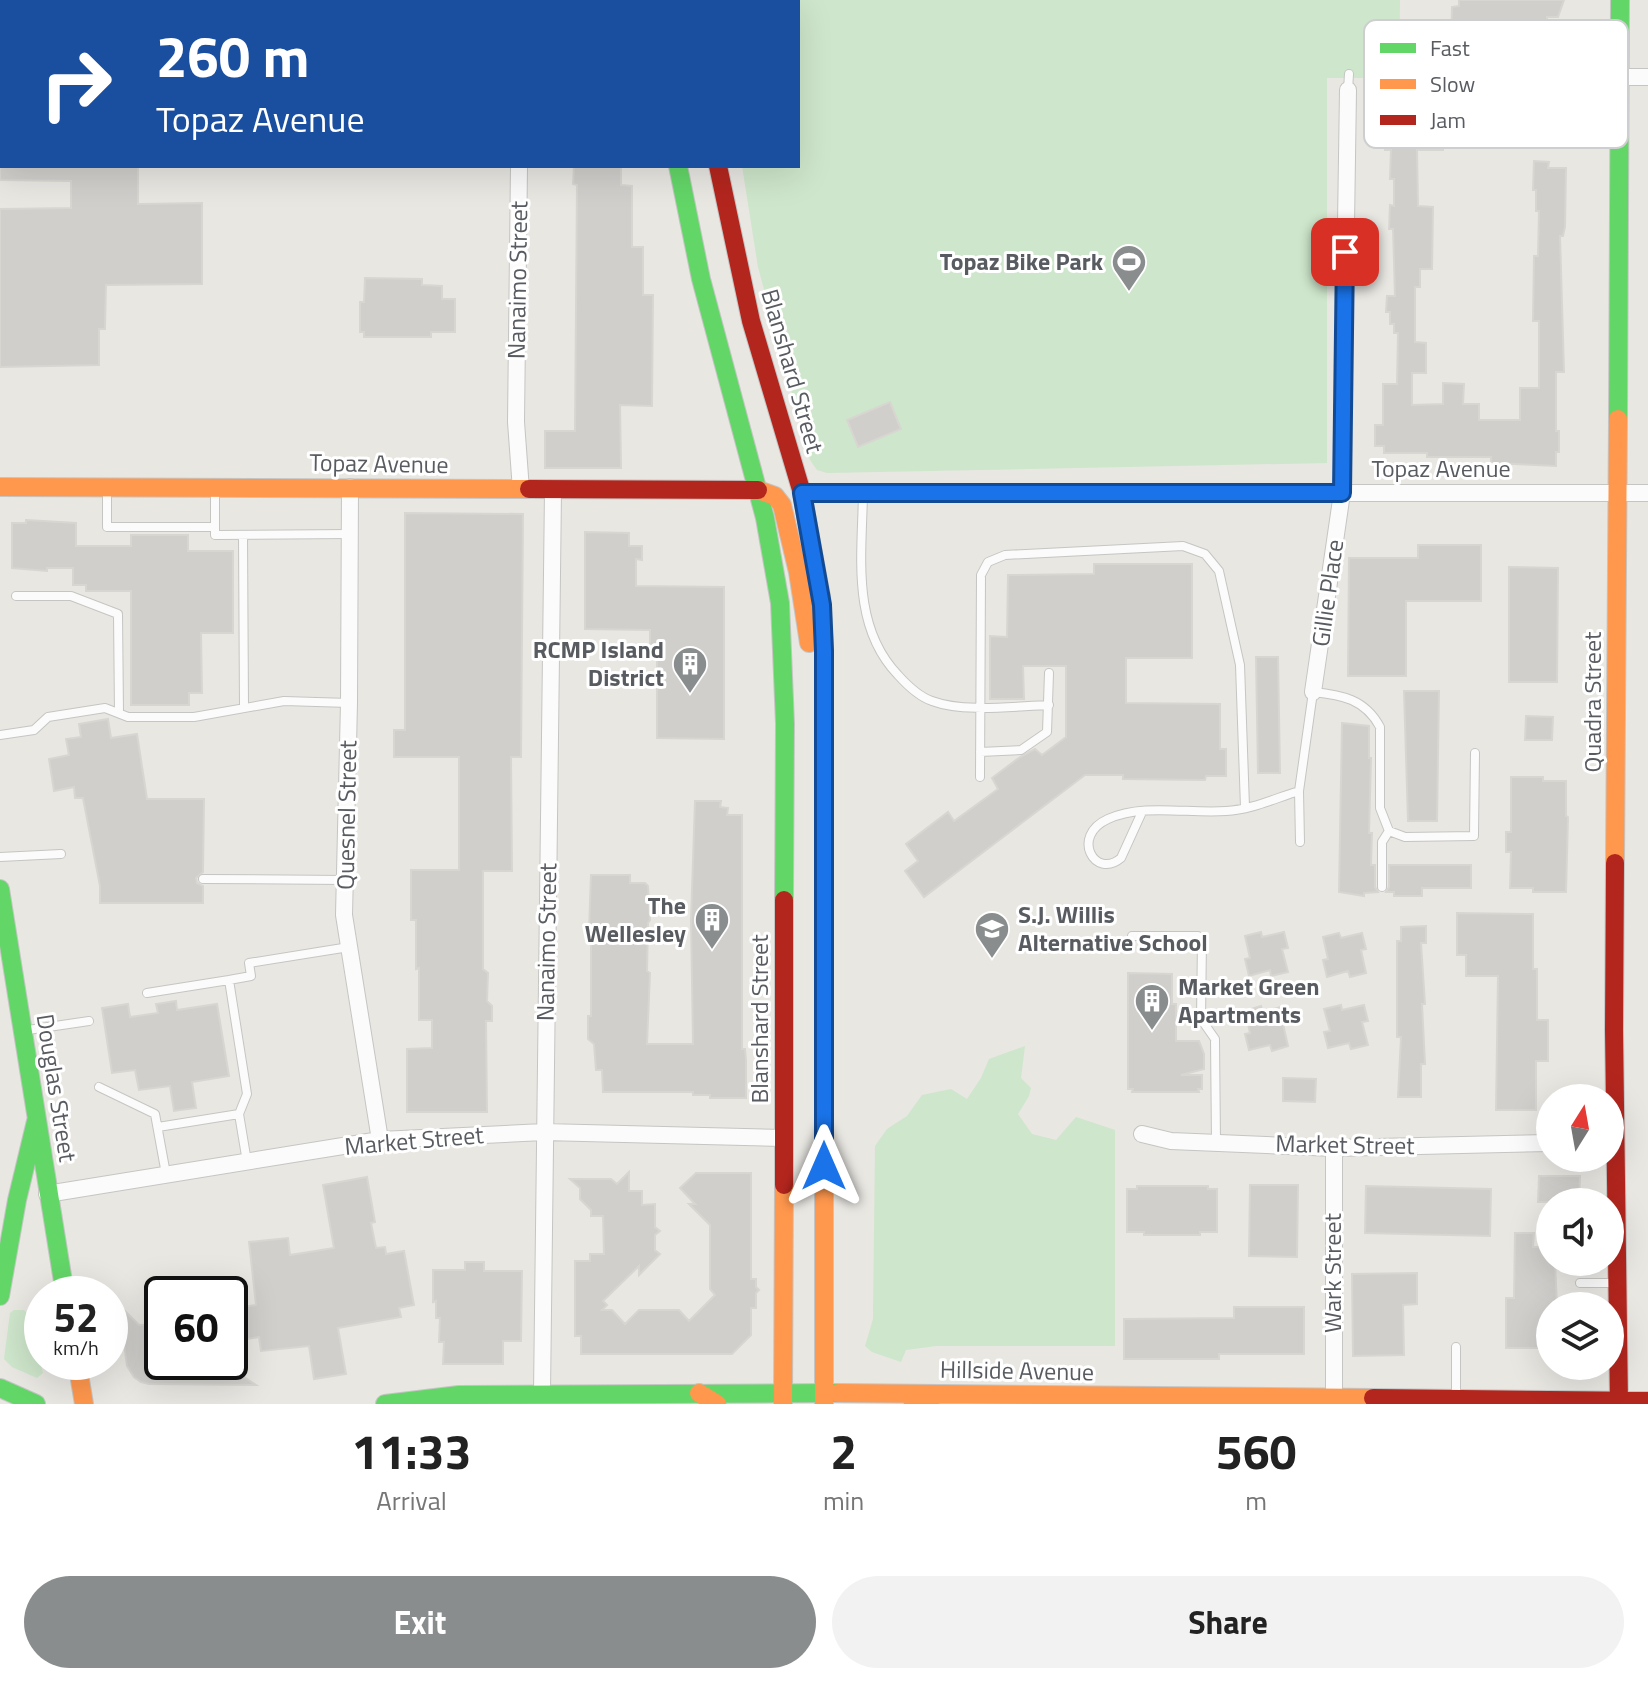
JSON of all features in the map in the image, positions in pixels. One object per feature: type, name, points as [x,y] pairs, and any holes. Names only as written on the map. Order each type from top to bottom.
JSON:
[{"type":"main road","name":"Quadra Street","points":[[1620,0],[1620,20]]},
{"type":"main road","name":"Quadra Street","points":[[1612,1084],[1619,148]]},
{"type":"main road","name":"Blanshard Street","points":[[678,168],[701,279],[774,557],[784,652],[783,1398]]},
{"type":"main road","name":"Blanshard Street","points":[[718,168],[751,321],[802,493],[822,605],[824,1398]]},
{"type":"main road","name":"Topaz Avenue","points":[[0,487],[758,490]]},
{"type":"main road","points":[[758,490],[775,496],[782,505],[798,572],[824,725]]},
{"type":"main road","name":"Douglas Street","points":[[0,889],[3,924],[24,1031],[62,1276]]},
{"type":"main road","points":[[0,1296],[17,1200],[37,1119]]},
{"type":"main road","name":"Quadra Street","points":[[1612,1172],[1619,1402]]},
{"type":"main road","points":[[80,1380],[84,1404]]},
{"type":"main road","points":[[0,1388],[36,1404]]},
{"type":"main road","name":"Hillside Avenue","points":[[385,1404],[542,1393],[699,1393],[783,1398],[939,1394],[1064,1400],[1456,1398],[1478,1401],[1648,1401]]},
{"type":"main road","points":[[699,1393],[717,1404]]},
{"type":"main road","points":[[913,1404],[939,1394]]},
{"type":"street","name":"Gillie Place","points":[[1313,692],[1342,493],[1348,82]]},
{"type":"street","name":"Nanaimo Street","points":[[519,168],[516,422],[521,490]]},
{"type":"street","name":"Quesnel Street","points":[[350,487],[344,915],[380,1140]]},
{"type":"street","name":"Nanaimo Street","points":[[542,1393],[553,491]]},
{"type":"street","name":"Topaz Avenue","points":[[802,493],[1648,493]]},
{"type":"street","name":"Market Street","points":[[47,1194],[380,1140],[544,1132],[783,1138]]},
{"type":"street","name":"Market Street","points":[[1142,1134],[1171,1141],[1334,1148],[1536,1143]]},
{"type":"street","name":"Wark Street","points":[[1334,1148],[1334,1398]]},
{"type":"lane","points":[[107,487],[107,527],[215,527]]},
{"type":"lane","points":[[215,487],[215,535],[350,534]]},
{"type":"lane","points":[[863,493],[862,598],[870,632],[884,660],[906,684],[931,701],[956,706],[1049,705]]},
{"type":"lane","points":[[243,535],[244,708]]},
{"type":"lane","points":[[980,777],[981,575],[988,562],[1005,555],[1183,546],[1205,554],[1219,571],[1240,665],[1245,807]]},
{"type":"lane","points":[[16,596],[71,596],[118,614],[119,713]]},
{"type":"lane","points":[[980,752],[1021,750],[1047,732],[1049,673]]},
{"type":"lane","points":[[1300,842],[1299,791],[1313,692],[1345,695],[1375,717],[1380,727],[1380,808],[1389,831],[1405,837],[1474,836],[1475,753]]},
{"type":"lane","points":[[0,735],[34,730],[48,717],[105,708],[128,717],[194,717],[284,701],[349,703]]},
{"type":"lane","points":[[1142,812],[1121,858],[1114,863],[1103,864],[1093,859],[1088,850],[1088,837],[1095,825],[1112,817],[1142,812],[1230,811],[1299,791]]},
{"type":"lane","points":[[1382,887],[1382,842],[1389,831]]},
{"type":"lane","points":[[0,857],[61,854]]},
{"type":"lane","points":[[203,879],[345,880]]},
{"type":"lane","points":[[1132,936],[1198,936],[1202,940],[1201,1019],[1215,1039],[1216,1142]]},
{"type":"lane","points":[[147,993],[251,976],[249,963],[349,947]]},
{"type":"lane","points":[[229,980],[247,1094],[239,1114],[247,1162]]},
{"type":"lane","points":[[24,1031],[89,1021]]},
{"type":"lane","points":[[99,1087],[155,1114],[166,1175]]},
{"type":"lane","points":[[158,1127],[239,1114]]},
{"type":"lane","points":[[1580,1283],[1617,1283]]},
{"type":"lane","points":[[1456,1347],[1456,1398]]},
{"type":"green space","points":[[800,0],[1400,0],[1400,20],[1364,20],[1364,78],[1327,78],[1327,463],[827,473],[817,470],[810,460],[758,267],[742,168],[800,168]]},
{"type":"green space","points":[[1025,1046],[1021,1078],[1031,1088],[1018,1114],[1032,1134],[1056,1140],[1076,1117],[1115,1130],[1115,1346],[936,1346],[906,1350],[901,1362],[872,1352],[865,1346],[873,1319],[875,1146],[887,1129],[907,1116],[922,1095],[951,1089],[967,1099],[989,1059]]},
{"type":"green space","points":[[24,1310],[24,1372],[4,1359],[10,1313]]},
{"type":"building","points":[[1459,0],[1564,0],[1558,17],[1547,17],[1547,20],[1452,20],[1452,7],[1459,6]]},
{"type":"building","points":[[1443,148],[1417,150],[1418,206],[1433,207],[1432,269],[1420,269],[1420,287],[1415,287],[1415,342],[1426,343],[1426,373],[1412,373],[1412,405],[1443,404],[1443,383],[1464,384],[1463,404],[1479,404],[1479,420],[1520,420],[1520,388],[1539,388],[1539,321],[1533,321],[1534,256],[1538,256],[1539,211],[1536,211],[1536,190],[1533,190],[1534,161],[1549,162],[1548,168],[1566,168],[1565,227],[1563,236],[1560,236],[1564,372],[1556,372],[1559,452],[1556,452],[1556,466],[1491,463],[1491,457],[1384,453],[1384,446],[1375,446],[1375,425],[1383,425],[1383,384],[1397,384],[1398,333],[1394,333],[1394,324],[1390,324],[1390,312],[1386,312],[1387,296],[1395,296],[1393,229],[1389,229],[1390,205],[1394,206],[1394,179],[1390,179],[1391,150],[1385,150]]},
{"type":"building","points":[[0,168],[138,168],[138,204],[202,203],[202,284],[106,285],[105,329],[99,329],[99,365],[0,367],[0,209],[71,208],[71,181],[0,180]]},
{"type":"building","points":[[574,168],[621,168],[621,185],[632,186],[632,247],[643,247],[643,295],[653,295],[652,406],[620,405],[621,468],[545,468],[545,431],[575,431],[577,185],[573,184]]},
{"type":"building","points":[[365,278],[422,279],[422,285],[442,286],[442,299],[455,299],[455,332],[431,332],[431,337],[364,337],[364,332],[360,332],[360,302],[364,302]]},
{"type":"building","points":[[890,402],[901,429],[858,447],[847,420]]},
{"type":"building","points":[[405,513],[523,514],[521,757],[511,757],[512,871],[483,871],[483,969],[488,973],[487,1001],[492,1006],[492,1021],[486,1021],[487,1112],[407,1112],[407,1049],[432,1048],[432,1020],[419,1020],[419,968],[416,969],[416,920],[411,920],[411,870],[459,870],[459,757],[394,757],[394,730],[405,730]]},
{"type":"building","points":[[26,520],[76,523],[76,546],[131,546],[131,535],[188,535],[188,551],[233,551],[233,633],[201,633],[202,693],[189,693],[189,705],[131,705],[131,591],[86,591],[86,585],[73,585],[73,568],[47,568],[47,571],[12,568],[12,523],[26,523]]},
{"type":"building","name":"RCMP Island District","points":[[585,532],[629,533],[629,546],[642,546],[642,560],[636,559],[636,586],[724,587],[724,739],[657,738],[657,651],[650,651],[650,630],[585,629]]},
{"type":"building","points":[[1418,545],[1481,545],[1481,601],[1406,601],[1406,676],[1348,676],[1349,558],[1418,558]]},
{"type":"building","points":[[1094,564],[1192,564],[1192,658],[1126,658],[1126,703],[1220,704],[1220,749],[1226,749],[1226,776],[1206,776],[1205,780],[1123,779],[1123,775],[1085,775],[924,897],[905,871],[918,861],[906,844],[948,812],[954,821],[998,789],[992,778],[1020,757],[1035,749],[1042,755],[1066,737],[1066,666],[1023,666],[1024,699],[990,699],[990,636],[1007,637],[1008,575],[1094,574]]},
{"type":"building","points":[[1509,567],[1558,568],[1557,682],[1509,682]]},
{"type":"building","points":[[1256,657],[1278,657],[1280,773],[1258,773]]},
{"type":"building","points":[[1404,691],[1439,691],[1437,821],[1408,821]]},
{"type":"building","points":[[1526,716],[1553,717],[1552,740],[1525,740]]},
{"type":"building","points":[[108,719],[111,738],[137,734],[147,799],[204,799],[203,872],[196,878],[197,883],[203,886],[203,903],[100,903],[100,886],[83,798],[75,798],[74,787],[54,791],[49,759],[69,755],[66,739],[81,737],[79,724]]},
{"type":"building","points":[[1342,723],[1369,726],[1369,833],[1372,833],[1371,865],[1375,865],[1375,887],[1378,892],[1364,893],[1364,896],[1339,892]]},
{"type":"building","points":[[1511,777],[1566,781],[1566,892],[1510,888],[1511,852],[1506,852],[1506,832],[1511,832]]},
{"type":"building","name":"The Wellesley","points":[[695,801],[721,801],[720,807],[728,808],[727,815],[742,815],[742,1049],[745,1049],[746,1060],[746,1098],[710,1098],[710,1095],[693,1095],[693,1092],[603,1092],[602,1070],[596,1070],[594,1044],[588,1039],[588,1016],[591,1016],[591,875],[630,875],[630,883],[645,883],[648,886],[647,971],[650,973],[647,1044],[693,1044],[691,920]]},
{"type":"building","points":[[1389,865],[1471,865],[1471,888],[1422,888],[1422,896],[1394,896],[1394,892],[1386,892],[1389,887]]},
{"type":"building","points":[[1457,913],[1533,914],[1537,1020],[1548,1020],[1548,1061],[1536,1061],[1536,1110],[1496,1110],[1498,976],[1466,976],[1466,955],[1457,955]]},
{"type":"building","points":[[1426,926],[1426,943],[1421,943],[1425,1064],[1421,1064],[1421,1097],[1398,1097],[1401,1037],[1397,1037],[1397,941],[1401,941],[1401,927]]},
{"type":"building","points":[[1261,932],[1262,937],[1284,932],[1288,948],[1282,949],[1288,972],[1271,976],[1270,970],[1249,976],[1245,959],[1250,958],[1245,936]]},
{"type":"building","points":[[1339,933],[1341,938],[1362,933],[1366,949],[1361,950],[1366,973],[1350,977],[1348,971],[1327,977],[1323,960],[1328,959],[1323,937]]},
{"type":"building","name":"Market Green Apartments","points":[[1128,973],[1172,974],[1176,1041],[1199,1041],[1204,1054],[1204,1069],[1181,1075],[1202,1075],[1202,1089],[1198,1089],[1199,1092],[1132,1092],[1133,1089],[1128,1089]]},
{"type":"building","points":[[176,1001],[177,1010],[217,1004],[229,1076],[192,1082],[196,1108],[174,1111],[170,1086],[139,1090],[135,1070],[112,1073],[102,1008],[128,1004],[130,1017],[158,1013],[156,1004]]},
{"type":"building","points":[[1341,1005],[1342,1010],[1364,1005],[1368,1021],[1362,1022],[1368,1045],[1351,1049],[1349,1043],[1328,1048],[1324,1032],[1330,1031],[1324,1009]]},
{"type":"building","points":[[1261,1006],[1263,1012],[1284,1006],[1288,1022],[1283,1024],[1288,1046],[1272,1051],[1270,1045],[1249,1050],[1245,1034],[1250,1033],[1245,1011]]},
{"type":"building","points":[[1283,1078],[1316,1079],[1315,1102],[1283,1101]]},
{"type":"building","points":[[629,1172],[629,1191],[642,1191],[642,1205],[655,1204],[655,1227],[660,1231],[655,1235],[655,1250],[660,1254],[639,1275],[639,1266],[603,1301],[607,1305],[602,1310],[612,1310],[625,1324],[639,1310],[679,1310],[689,1321],[715,1295],[710,1289],[710,1225],[689,1204],[695,1204],[680,1188],[696,1173],[751,1173],[751,1279],[756,1279],[759,1290],[756,1293],[756,1308],[751,1308],[751,1335],[732,1354],[581,1354],[581,1336],[575,1336],[575,1261],[590,1261],[590,1254],[604,1254],[603,1216],[591,1216],[591,1210],[580,1199],[580,1188],[570,1179],[611,1179],[617,1184]]},
{"type":"building","points":[[1539,1176],[1580,1176],[1580,1188],[1539,1188]]},
{"type":"building","points":[[367,1177],[376,1248],[385,1247],[386,1254],[404,1251],[414,1305],[399,1308],[401,1317],[338,1328],[346,1374],[314,1379],[309,1346],[261,1351],[259,1337],[248,1339],[248,1306],[256,1305],[249,1242],[288,1238],[290,1255],[334,1248],[323,1185]]},
{"type":"building","points":[[1250,1185],[1298,1185],[1297,1257],[1249,1256]]},
{"type":"building","points":[[1137,1186],[1208,1186],[1208,1189],[1217,1189],[1217,1232],[1144,1235],[1144,1232],[1127,1232],[1127,1189],[1137,1189]]},
{"type":"building","points":[[1366,1186],[1491,1189],[1490,1236],[1365,1233]]},
{"type":"building","points":[[1515,1233],[1534,1233],[1536,1276],[1556,1276],[1556,1292],[1536,1292],[1536,1348],[1506,1348],[1506,1298],[1514,1298]]},
{"type":"building","points":[[465,1262],[484,1262],[484,1271],[522,1271],[521,1341],[503,1341],[503,1364],[443,1364],[444,1342],[439,1342],[440,1318],[436,1318],[436,1301],[433,1302],[433,1270],[465,1270]]},
{"type":"building","points":[[1417,1273],[1417,1304],[1403,1305],[1404,1355],[1353,1356],[1352,1274]]},
{"type":"building","points":[[1234,1307],[1304,1307],[1304,1354],[1219,1354],[1219,1359],[1124,1359],[1124,1319],[1234,1318]]},
{"type":"building","points":[[128,1314],[139,1325],[144,1325],[144,1380],[248,1380],[256,1385],[149,1384],[134,1377],[128,1368]]},
{"type":"traffic: fast","points":[[1620,0],[1620,20]]},
{"type":"traffic: fast","points":[[1618,419],[1619,148]]},
{"type":"traffic: fast","points":[[678,168],[701,279],[765,518],[780,603],[785,724],[784,900]]},
{"type":"traffic: fast","points":[[821,597],[824,651],[824,1095]]},
{"type":"traffic: fast","points":[[0,889],[62,1276]]},
{"type":"traffic: fast","points":[[0,1296],[17,1200],[36,1121]]},
{"type":"traffic: fast","points":[[0,1388],[36,1404]]},
{"type":"traffic: fast","points":[[385,1404],[459,1395],[838,1393]]},
{"type":"traffic: slow","points":[[1615,863],[1618,419]]},
{"type":"traffic: slow","points":[[0,487],[529,489]]},
{"type":"traffic: slow","points":[[758,490],[775,496],[782,505],[798,572],[809,643]]},
{"type":"traffic: slow","points":[[824,1095],[824,1404]]},
{"type":"traffic: slow","points":[[783,1404],[784,1185]]},
{"type":"traffic: slow","points":[[80,1380],[84,1404]]},
{"type":"traffic: slow","points":[[699,1393],[717,1404]]},
{"type":"traffic: slow","points":[[838,1393],[1373,1398]]},
{"type":"traffic: slow","points":[[913,1404],[939,1394]]},
{"type":"traffic: jam","points":[[718,168],[751,321],[802,493],[821,597]]},
{"type":"traffic: jam","points":[[529,489],[758,490]]},
{"type":"traffic: jam","points":[[1615,863],[1619,1404]]},
{"type":"traffic: jam","points":[[784,900],[784,1185]]},
{"type":"traffic: jam","points":[[1373,1398],[1648,1401]]},
{"type":"place","name":"Topaz Bike Park","points":[[1129,293]]},
{"type":"place","name":"RCMP Island District","points":[[690,695]]},
{"type":"place","name":"The Wellesley","points":[[712,951]]},
{"type":"place","name":"S.J. Willis Alternative School","points":[[992,960]]},
{"type":"place","name":"Market Green Apartments","points":[[1152,1032]]},
{"type":"route","points":[[824,1166],[824,651],[822,605],[802,493],[1342,493],[1345,252]]}]
